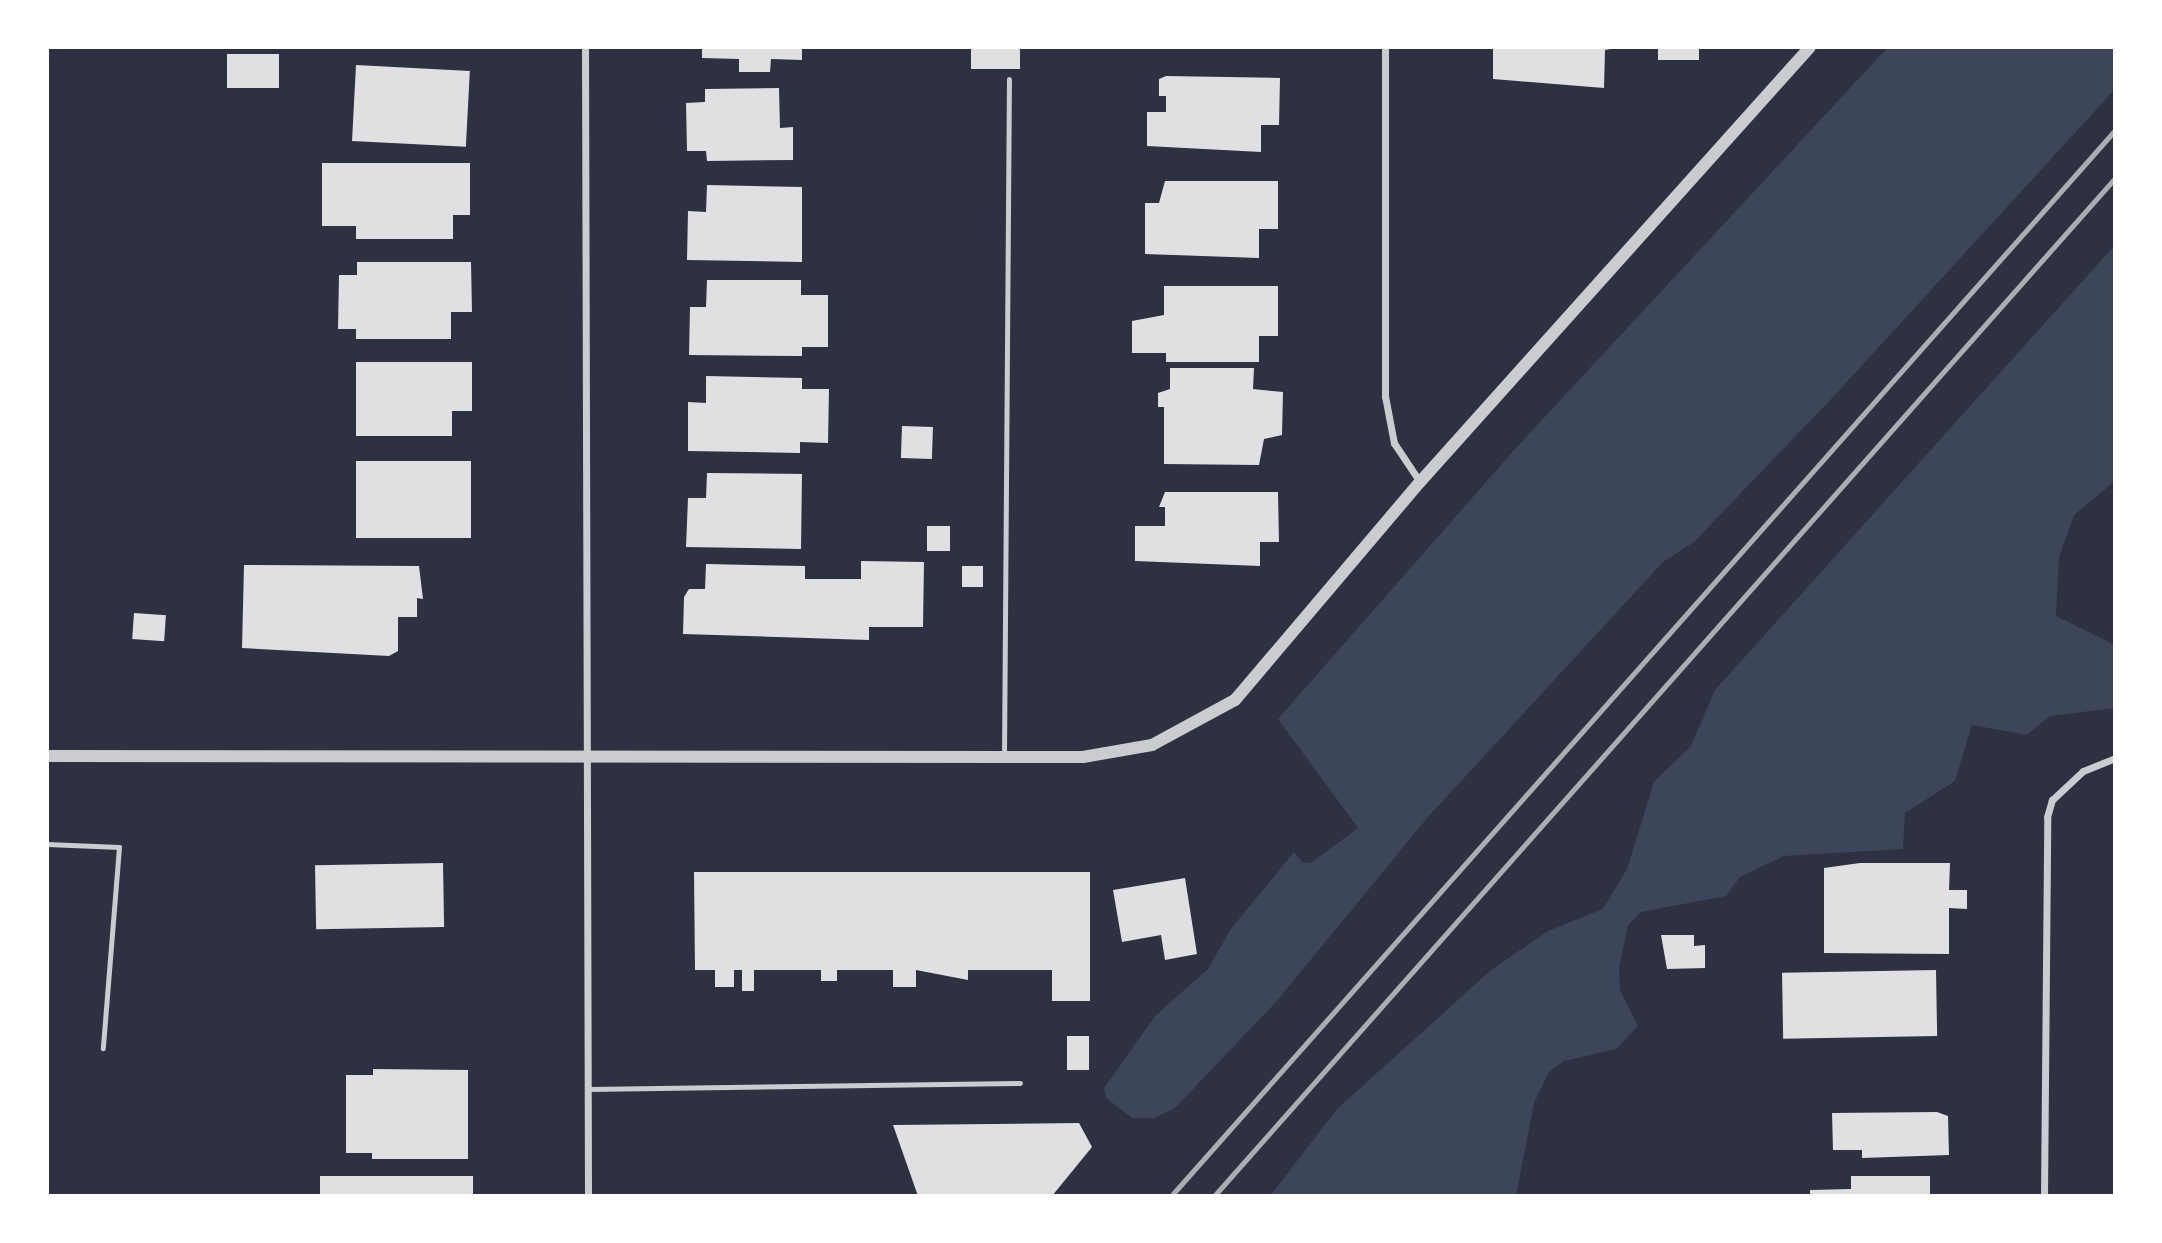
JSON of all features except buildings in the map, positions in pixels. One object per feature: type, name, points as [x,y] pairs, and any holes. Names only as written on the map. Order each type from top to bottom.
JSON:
[{"type":"street","points":[[585,47],[588,1196]]},
{"type":"street","points":[[1385,47],[1385,396],[1394,443],[1420,482]]},
{"type":"street","points":[[48,756],[1083,757],[1152,745],[1195,726],[1235,700],[1420,482],[1810,47]]},
{"type":"street","points":[[2044,1196],[2044,843],[2052,800],[2083,771],[2115,758]]},
{"type":"lane","points":[[1004,757],[1009,79]]},
{"type":"lane","points":[[47,748],[48,756]]},
{"type":"lane","points":[[47,844],[119,847],[103,1048]]},
{"type":"lane","points":[[588,1089],[1020,1083]]},
{"type":"shaded area","points":[[1888,47],[2115,47],[2115,89],[1834,396],[1694,542],[1663,562],[1428,817],[1276,1002],[1174,1109],[1154,1118],[1132,1118],[1106,1098],[1104,1088],[1155,1016],[1209,968],[1230,930],[1294,852],[1303,863],[1312,862],[1358,828],[1278,719],[1515,449]]},
{"type":"shaded area","points":[[2115,245],[2115,481],[2074,515],[2059,557],[2056,616],[2115,645],[2115,708],[2050,716],[2027,735],[1972,725],[1955,781],[1905,813],[1903,849],[1784,856],[1740,877],[1726,896],[1641,912],[1628,925],[1619,968],[1620,990],[1638,1026],[1616,1049],[1564,1061],[1549,1072],[1534,1103],[1516,1196],[1270,1196],[1337,1109],[1491,970],[1548,931],[1603,909],[1627,869],[1654,782],[1691,746],[1715,690]]},
{"type":"railway","points":[[1171,1196],[2115,130]]},
{"type":"railway","points":[[1214,1196],[2115,178]]}]
